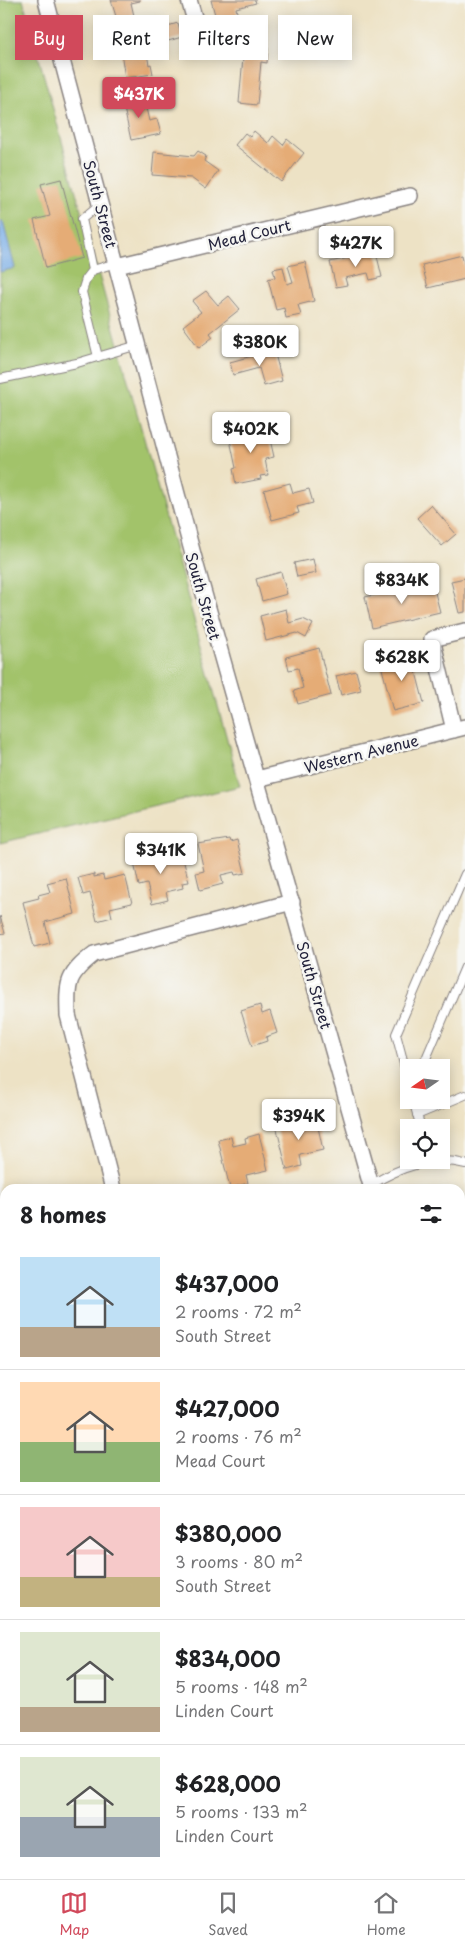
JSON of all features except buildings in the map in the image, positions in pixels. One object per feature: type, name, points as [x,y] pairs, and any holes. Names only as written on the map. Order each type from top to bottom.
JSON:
[{"type":"street","name":"South Street","points":[[46,0],[195,562],[292,902],[367,1184]]},
{"type":"street","points":[[189,0],[193,15]]},
{"type":"street","name":"Mead Court","points":[[117,264],[410,196]]},
{"type":"street","points":[[460,728],[432,639],[465,631]]},
{"type":"street","name":"Western Avenue","points":[[257,779],[460,728]]},
{"type":"street","points":[[112,1184],[68,1015],[68,987],[76,968],[94,954],[292,902]]},
{"type":"lane","points":[[93,270],[82,219],[100,204]]},
{"type":"lane","points":[[98,357],[82,292],[86,279],[93,270],[117,264]]},
{"type":"lane","points":[[0,378],[98,357],[138,345]]},
{"type":"lane","points":[[403,1059],[396,1034],[465,874]]},
{"type":"lane","points":[[426,1059],[465,966]]},
{"type":"lane","points":[[417,1115],[465,1095]]},
{"type":"lane","points":[[415,1109],[418,1119]]},
{"type":"lane","points":[[450,1160],[465,1164]]},
{"type":"lane","points":[[373,1184],[384,1177],[406,1169]]},
{"type":"green space","points":[[0,0],[23,0],[27,15],[15,15],[15,60],[40,60],[240,786],[0,843]]},
{"type":"water","points":[[0,222],[3,222],[15,268],[0,272]]}]
